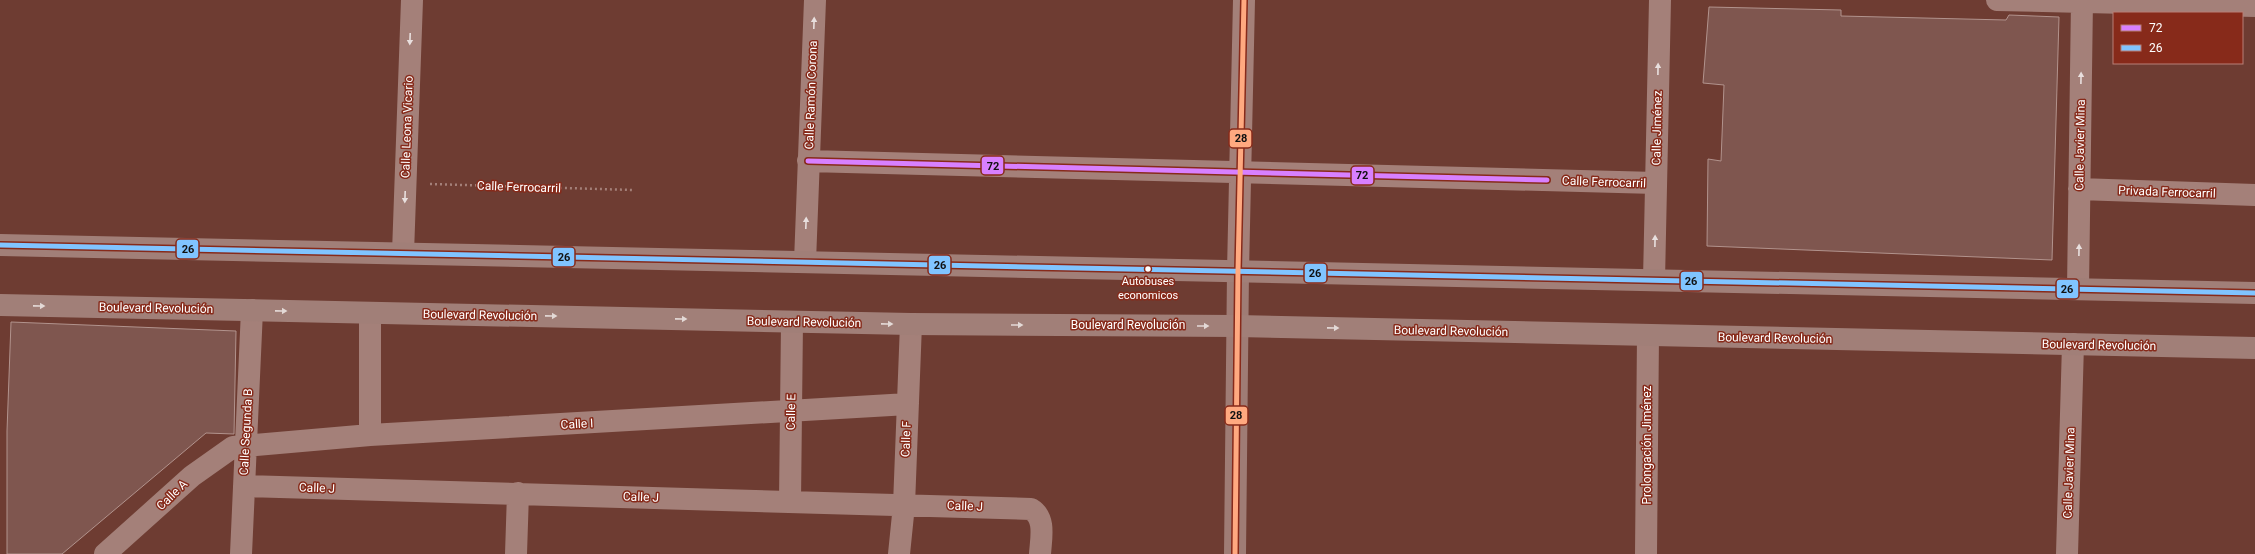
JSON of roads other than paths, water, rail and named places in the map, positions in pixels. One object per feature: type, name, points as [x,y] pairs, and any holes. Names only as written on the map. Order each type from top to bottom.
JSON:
[{"type":"main road","points":[[0,245],[2255,293]]},
{"type":"main road","points":[[1235,554],[1238,271]]},
{"type":"main road","name":"Boulevard Revolución","points":[[0,305],[792,322],[1238,326],[2255,348]]},
{"type":"street","name":"Calle Leona Vicario","points":[[403,253],[412,0]]},
{"type":"street","name":"Calle Ramón Corona","points":[[805,262],[815,0]]},
{"type":"street","points":[[1238,271],[1244,0]]},
{"type":"street","name":"Calle Jiménez","points":[[1654,280],[1660,0]]},
{"type":"street","points":[[1997,0],[2255,6]]},
{"type":"street","name":"Calle Javier Mina","points":[[2078,289],[2082,1]]},
{"type":"street","name":"Calle Ferrocarril","points":[[808,161],[1656,183]]},
{"type":"street","name":"Privada Ferrocarril","points":[[2080,189],[2255,195]]},
{"type":"street","name":"Calle Segunda B","points":[[240,554],[252,310]]},
{"type":"street","points":[[370,313],[370,435]]},
{"type":"street","name":"Calle E","points":[[790,501],[792,322]]},
{"type":"street","name":"Calle F","points":[[899,554],[904,505],[911,324]]},
{"type":"street","name":"Prolongación Jiménez","points":[[1646,554],[1648,335]]},
{"type":"street","name":"Calle Javier Mina","points":[[2067,554],[2073,344]]},
{"type":"street","name":"Calle I","points":[[246,447],[370,435],[791,412],[908,404]]},
{"type":"street","name":"Calle A","points":[[105,554],[192,476],[219,455],[233,447],[246,447]]},
{"type":"street","name":"Calle J","points":[[244,486],[1024,508],[1031,509],[1036,512],[1041,520],[1040,554]]},
{"type":"street","points":[[516,554],[518,494]]},
{"type":"place","name":"Autobuses economicos","points":[[1148,269]]}]
